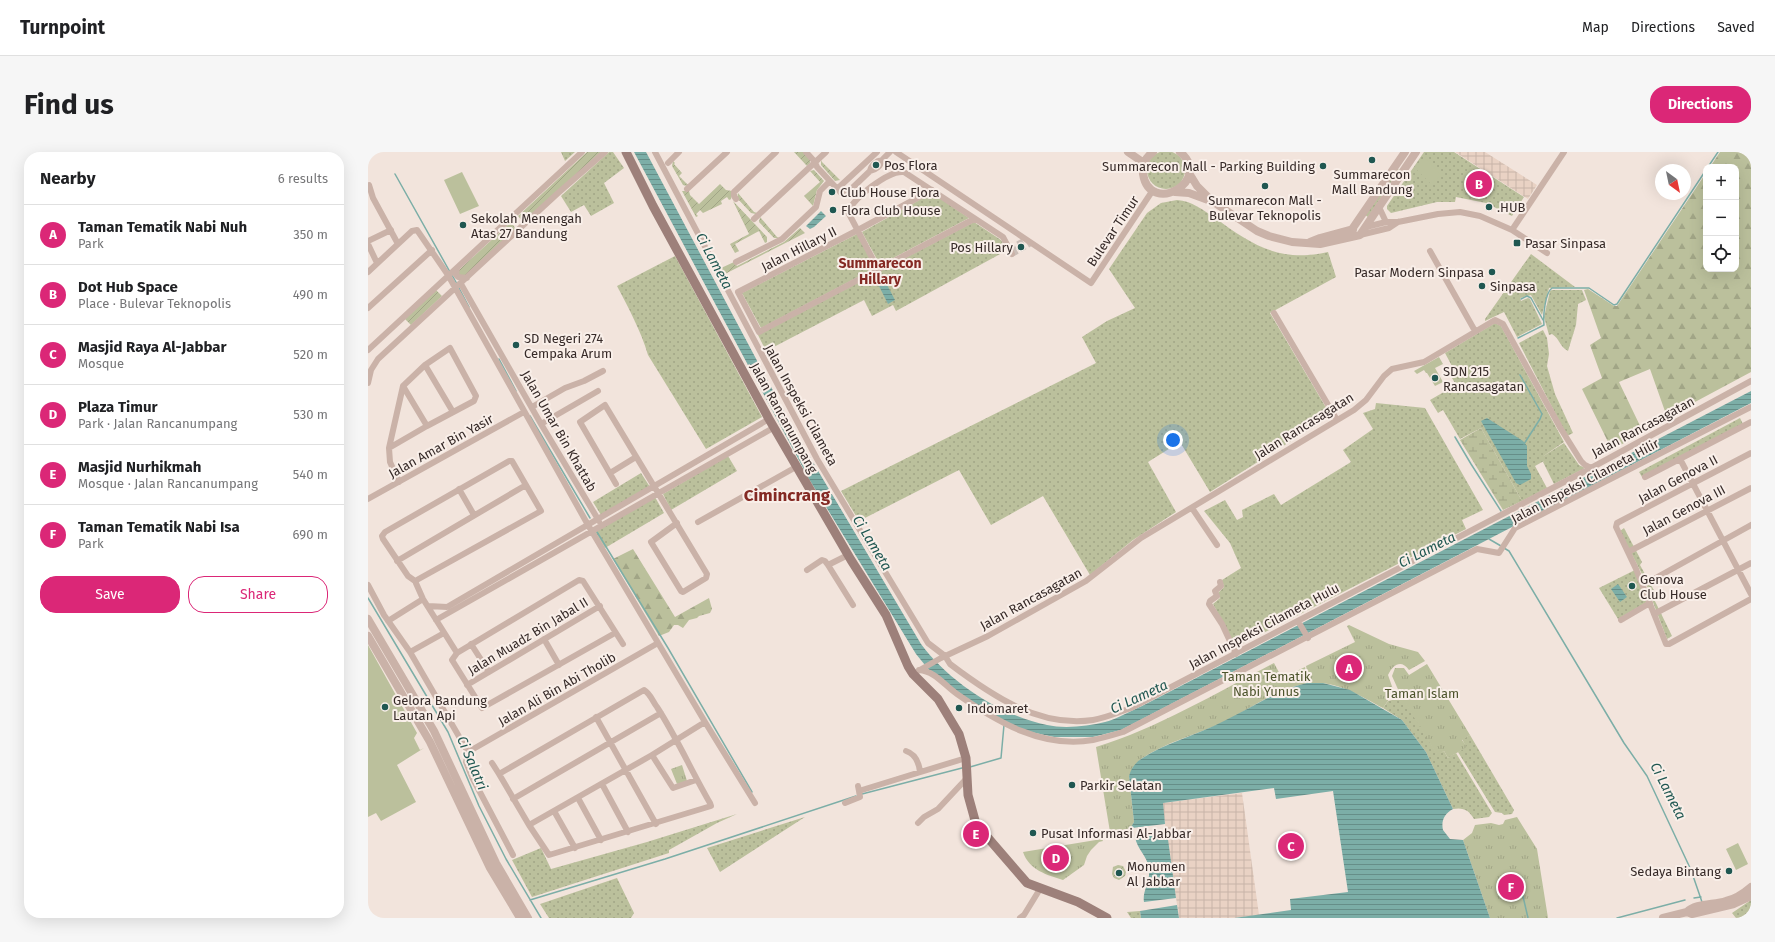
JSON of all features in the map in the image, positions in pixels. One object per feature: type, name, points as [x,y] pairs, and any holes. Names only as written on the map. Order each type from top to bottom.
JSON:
[{"type":"main road","name":"Jalan Rancanumpang","points":[[626,152],[653,206],[773,428],[848,555],[886,615],[908,666],[919,670],[959,734],[967,766],[968,795],[976,824],[1027,883],[1078,902],[1094,909],[1107,918]]},
{"type":"street","points":[[368,350],[582,152]]},
{"type":"street","points":[[368,383],[372,367],[378,359],[520,228],[606,152]]},
{"type":"street","name":"Jalan Inspeksi Cilameta","points":[[655,152],[817,459],[923,636],[928,643],[943,657]]},
{"type":"street","points":[[668,163],[679,152]]},
{"type":"street","points":[[687,189],[727,152]]},
{"type":"street","points":[[736,199],[734,192],[776,152]]},
{"type":"street","points":[[806,152],[815,162],[817,167],[842,194],[845,194],[870,171],[874,170],[877,161],[882,160],[890,152]]},
{"type":"street","points":[[754,219],[826,152]]},
{"type":"street","points":[[837,189],[877,152]]},
{"type":"street","name":"Bulevar Timur","points":[[896,152],[1091,283],[1153,190]]},
{"type":"street","points":[[1128,152],[1144,163]]},
{"type":"street","points":[[1360,235],[1416,152]]},
{"type":"street","points":[[1512,230],[1564,152]]},
{"type":"street","points":[[1150,153],[1144,163],[1143,170],[1144,178],[1153,190],[1168,194],[1175,192],[1185,184],[1189,173]]},
{"type":"street","points":[[1185,154],[1189,173],[1197,186],[1212,201],[1257,231],[1269,236],[1292,242],[1310,242],[1320,244],[1389,228],[1398,222]]},
{"type":"street","points":[[1346,238],[1402,156],[1408,164]]},
{"type":"street","points":[[974,218],[878,269],[848,212],[851,204],[874,185],[899,171],[904,172],[1003,237],[1012,254]]},
{"type":"street","points":[[736,262],[782,239],[816,207],[820,191],[830,182]]},
{"type":"street","points":[[369,185],[370,199],[398,244]]},
{"type":"street","name":"Jalan Hillary II","points":[[878,269],[759,332],[738,292],[932,190]]},
{"type":"street","points":[[1175,192],[1189,194],[1212,201]]},
{"type":"street","points":[[1379,207],[1386,222]]},
{"type":"street","points":[[1310,242],[1320,238],[1386,222],[1398,222],[1438,214],[1460,212],[1480,216],[1512,230],[1547,254]]},
{"type":"street","points":[[512,218],[520,228]]},
{"type":"street","points":[[368,272],[415,229],[452,272],[458,277],[467,278]]},
{"type":"street","points":[[368,241],[390,230]]},
{"type":"street","points":[[368,244],[377,263]]},
{"type":"street","points":[[368,308],[432,250]]},
{"type":"street","points":[[1430,251],[1475,331]]},
{"type":"street","points":[[452,272],[458,286]]},
{"type":"street","name":"Jalan Umar Bin Khattab","points":[[458,286],[531,405],[602,526]]},
{"type":"street","name":"Jalan Umar Bin Khattab","points":[[458,286],[524,410],[592,532],[755,803]]},
{"type":"street","points":[[1274,314],[1337,420]]},
{"type":"street","name":"Jalan Rancasagatan","points":[[919,670],[988,636],[1086,581],[1141,538],[1361,405],[1392,369],[1424,362],[1495,320],[1503,324],[1560,429],[1582,464],[1591,468],[1751,381]]},
{"type":"street","points":[[388,448],[474,401],[476,396],[451,349],[449,348],[425,365],[404,386],[388,448],[390,462],[399,482]]},
{"type":"street","points":[[425,365],[453,412]]},
{"type":"street","name":"Jalan Amar Bin Yasir","points":[[368,499],[531,405],[564,388],[584,381],[603,371]]},
{"type":"street","points":[[404,386],[426,426]]},
{"type":"street","points":[[541,424],[598,391]]},
{"type":"street","points":[[616,484],[580,422],[605,405],[677,523],[707,574],[706,578],[683,592],[650,542],[677,523]]},
{"type":"street","name":"Jalan Inspeksi Cilameta Hilir","points":[[919,670],[930,673],[977,708],[1003,723],[1036,736],[1066,741],[1092,740],[1123,732],[1477,549],[1500,552],[1515,528],[1751,406]]},
{"type":"street","points":[[436,620],[448,609],[768,419]]},
{"type":"street","points":[[1646,477],[1751,422]]},
{"type":"street","points":[[428,606],[448,609],[592,532],[773,428]]},
{"type":"street","points":[[749,431],[754,439]]},
{"type":"street","name":"Jalan Genova II","points":[[1628,552],[1616,524],[1751,452]]},
{"type":"street","points":[[610,473],[636,457]]},
{"type":"street","points":[[1680,459],[1737,570],[1751,594]]},
{"type":"street","points":[[415,582],[541,511],[512,461],[510,460],[383,534],[383,539],[408,576],[415,582],[423,599],[457,653]]},
{"type":"street","points":[[698,522],[796,467]]},
{"type":"street","name":"Jalan Inspeksi Cilameta Hulu","points":[[943,657],[970,679],[1005,701],[1032,714],[1056,720],[1092,720],[1131,708],[1299,622],[1591,468]]},
{"type":"street","points":[[397,561],[526,485]]},
{"type":"street","name":"Jalan Genova III","points":[[1628,552],[1751,488]]},
{"type":"street","points":[[459,489],[474,515]]},
{"type":"street","points":[[1192,508],[1217,545]]},
{"type":"street","points":[[1643,586],[1751,525]]},
{"type":"street","points":[[1628,552],[1666,644],[1669,644],[1751,599]]},
{"type":"street","points":[[828,565],[848,555]]},
{"type":"street","points":[[807,570],[824,560],[853,605]]},
{"type":"street","points":[[1654,614],[1751,563]]},
{"type":"street","points":[[615,633],[484,707],[480,707],[452,660],[457,653],[471,644],[579,580],[584,581],[622,644]]},
{"type":"street","points":[[1220,582],[1220,586],[1215,591],[1217,596],[1210,601],[1209,604],[1236,654]]},
{"type":"street","points":[[368,585],[388,621],[410,652],[468,752],[466,762],[472,777],[513,855]]},
{"type":"street","points":[[388,621],[423,599]]},
{"type":"street","points":[[1622,620],[1650,603]]},
{"type":"street","name":"Jalan Muadz Bin Jabal II","points":[[467,685],[600,606]]},
{"type":"street","points":[[368,619],[434,731],[493,858],[528,918]]},
{"type":"street","points":[[1299,622],[1307,636]]},
{"type":"street","points":[[410,652],[444,633]]},
{"type":"street","points":[[368,636],[430,742],[487,862],[520,918]]},
{"type":"street","points":[[544,639],[559,665]]},
{"type":"street","name":"Jalan Ali Bin Abi Tholib","points":[[468,752],[658,643]]},
{"type":"street","points":[[471,644],[489,672]]},
{"type":"street","points":[[492,763],[529,825],[549,855],[656,824],[710,806],[710,803],[696,780],[676,740],[644,690],[499,774]]},
{"type":"street","points":[[513,799],[612,743],[660,713]]},
{"type":"street","points":[[596,717],[612,743],[656,824]]},
{"type":"street","points":[[529,825],[652,755],[705,722]]},
{"type":"street","points":[[906,751],[910,752],[917,760],[920,772]]},
{"type":"street","points":[[652,755],[673,788],[696,780]]},
{"type":"street","points":[[845,803],[859,791],[920,772],[967,766]]},
{"type":"street","points":[[918,823],[924,817],[938,809],[967,766]]},
{"type":"street","points":[[602,784],[628,832]]},
{"type":"street","points":[[578,798],[601,840]]},
{"type":"street","points":[[554,811],[575,848]]},
{"type":"street","points":[[1663,918],[1687,912],[1692,914],[1696,910],[1728,903],[1746,896],[1751,887]]},
{"type":"street","points":[[1024,917],[1040,889]]},
{"type":"green space","points":[[1166,151],[1176,154],[1182,160],[1185,170],[1182,180],[1176,186],[1166,189],[1156,186],[1150,180],[1147,170],[1150,160],[1156,154]]},
{"type":"green space","points":[[561,152],[575,152],[565,161]]},
{"type":"green space","points":[[587,152],[601,152],[523,222],[518,216]]},
{"type":"green space","points":[[609,152],[613,152],[624,168],[604,183],[614,203],[591,216],[584,205],[571,212],[561,196]]},
{"type":"green space","points":[[794,152],[803,152],[810,159],[810,163],[807,166]]},
{"type":"green space","points":[[1424,152],[1454,152],[1524,197],[1512,216],[1486,203],[1456,197],[1455,202],[1437,202],[1391,213],[1387,209],[1387,206]]},
{"type":"green space","points":[[1720,152],[1746,152],[1751,154],[1751,372],[1667,417],[1650,369],[1619,382],[1643,432],[1612,450],[1582,389],[1602,378],[1590,345],[1601,338],[1584,290],[1588,289],[1614,306],[1617,306],[1688,200],[1691,200],[1691,195],[1703,177],[1703,272],[1739,272],[1739,164],[1712,164]]},
{"type":"green space","points":[[1425,158],[1441,175],[1431,184],[1415,168]]},
{"type":"green space","points":[[821,160],[840,180],[835,181],[821,165]]},
{"type":"green space","points":[[673,161],[682,173],[679,176],[687,184],[690,184],[687,186],[683,185],[672,166]]},
{"type":"green space","points":[[1396,168],[1399,170],[1368,217],[1365,215]]},
{"type":"green space","points":[[814,170],[824,181],[817,190],[813,206],[804,196],[820,182],[810,171]]},
{"type":"green space","points":[[462,172],[479,206],[460,214],[444,180]]},
{"type":"green space","points":[[720,184],[726,190],[732,191],[731,199],[729,200],[727,197],[721,201],[722,204],[703,213],[700,210],[696,214],[698,216],[696,217],[682,191],[689,191],[690,195],[699,204]]},
{"type":"green space","points":[[738,193],[754,212],[757,213],[756,214],[751,213],[737,198]]},
{"type":"green space","points":[[932,193],[969,218],[880,265],[862,232]]},
{"type":"green space","points":[[1177,200],[1188,202],[1197,206],[1254,244],[1267,249],[1295,255],[1311,255],[1328,252],[1336,277],[1270,313],[1331,416],[1210,492],[1180,442],[1148,462],[1176,512],[1133,540],[1090,575],[1043,496],[991,525],[959,470],[859,521],[841,491],[1096,363],[1082,337],[1107,321],[1135,308],[1109,269],[1147,213],[1161,203]]},
{"type":"green space","points":[[733,201],[767,237],[767,242],[765,243],[759,231],[735,244],[739,251],[735,253],[730,244],[749,234]]},
{"type":"green space","points":[[760,217],[779,238],[774,238],[759,222]]},
{"type":"green space","points":[[511,222],[516,229],[464,277],[459,275],[459,270]]},
{"type":"green space","points":[[974,222],[1001,240],[1006,249],[1002,253],[896,311],[893,305],[872,316],[864,300],[766,351],[758,335]]},
{"type":"green space","points":[[800,228],[805,233],[723,275],[719,269],[734,262],[737,266],[784,242]]},
{"type":"green space","points":[[857,234],[875,268],[761,328],[742,293]]},
{"type":"green space","points":[[1531,254],[1575,287],[1549,288],[1542,315],[1531,295],[1520,298],[1521,301],[1528,298],[1530,299],[1542,324],[1517,337],[1504,312],[1485,321],[1485,319]]},
{"type":"green space","points":[[675,256],[762,417],[706,449],[648,355],[638,329],[617,286]]},
{"type":"green space","points":[[436,290],[442,296],[411,325],[405,319]]},
{"type":"green space","points":[[1582,290],[1586,300],[1578,304],[1576,325],[1568,351],[1555,336],[1552,334],[1549,335],[1544,317],[1550,291]]},
{"type":"green space","points":[[1495,323],[1501,326],[1564,442],[1542,457],[1564,443],[1579,465],[1585,468],[1554,484],[1543,462],[1544,461],[1535,466],[1547,488],[1522,501],[1481,428],[1460,439],[1443,410],[1438,413],[1430,400],[1456,385],[1448,371],[1453,368],[1445,353]]},
{"type":"green space","points":[[1543,330],[1547,338],[1549,354],[1547,366],[1555,394],[1573,433],[1567,436],[1519,343]]},
{"type":"green space","points":[[1439,357],[1443,364],[1435,368],[1443,382],[1435,386],[1424,370],[1417,374],[1414,371]]},
{"type":"green space","points":[[1376,403],[1425,408],[1483,510],[1462,520],[1466,529],[1236,647],[1213,604],[1220,598],[1218,593],[1224,587],[1222,580],[1241,568],[1230,543],[1204,511],[1225,500],[1237,520],[1243,517],[1242,510],[1274,494],[1281,505],[1351,462],[1343,450],[1373,429],[1363,413],[1375,409]]},
{"type":"green space","points":[[1740,418],[1743,424],[1642,477],[1639,472]]},
{"type":"green space","points":[[1481,428],[1522,501],[1503,510],[1460,440]]},
{"type":"green space","points":[[728,456],[737,471],[671,510],[663,494]]},
{"type":"green space","points":[[641,473],[650,487],[601,515],[593,502]]},
{"type":"green space","points":[[655,497],[664,513],[605,548],[595,532]]},
{"type":"green space","points":[[1624,528],[1642,562],[1640,565],[1656,594],[1653,597],[1672,636],[1667,639],[1643,576],[1620,531]]},
{"type":"green space","points":[[633,549],[675,617],[709,598],[712,609],[710,613],[689,620],[683,628],[678,625],[674,625],[669,632],[659,636],[613,559]]},
{"type":"green space","points":[[1635,570],[1647,602],[1618,619],[1599,588]]},
{"type":"green space","name":"Taman Tematik Nabi Yunus","points":[[1349,625],[1389,644],[1418,652],[1425,661],[1409,670],[1400,664],[1392,668],[1388,675],[1394,692],[1383,708],[1351,691],[1334,685],[1316,683],[1304,684],[1280,692],[1233,718],[1170,743],[1141,759],[1129,776],[1134,822],[1131,827],[1132,828],[1110,832],[1096,747],[1164,720],[1274,663],[1282,678],[1305,667],[1307,680],[1309,680],[1306,666],[1355,642],[1347,626]]},
{"type":"green space","name":"Gelora Bandung Lautan Api","points":[[368,645],[417,733],[414,738],[420,750],[424,748],[397,765],[416,802],[381,821],[376,813],[368,817]]},
{"type":"green space","name":"Taman Islam","points":[[1427,664],[1470,735],[1462,740],[1467,747],[1448,758],[1444,751],[1437,755],[1401,696],[1392,676],[1395,668],[1404,668],[1409,675]]},
{"type":"green space","points":[[1400,693],[1437,754],[1444,751],[1448,758],[1456,753],[1492,813],[1489,817],[1474,819],[1470,813],[1465,810],[1460,808],[1453,809],[1426,752],[1402,720],[1383,708],[1388,701],[1396,699]]},
{"type":"green space","points":[[1470,735],[1514,810],[1512,814],[1504,815],[1502,813],[1495,812],[1458,752],[1466,747],[1462,739]]},
{"type":"green space","points":[[682,765],[687,781],[677,784],[671,769]]},
{"type":"green space","points":[[737,814],[717,823],[669,850],[669,853],[532,897],[512,860],[541,848],[551,869],[647,842]]},
{"type":"green space","points":[[805,817],[720,872],[707,848]]},
{"type":"green space","points":[[1517,817],[1537,849],[1548,918],[1490,918],[1463,840],[1472,833],[1475,825],[1491,823],[1499,825],[1503,824],[1505,820]]},
{"type":"green space","points":[[1102,839],[1103,841],[1099,842],[1091,850],[1084,865],[1063,880],[1039,871],[1030,863],[1023,852]]},
{"type":"green space","points":[[1738,843],[1748,864],[1736,870],[1726,849]]},
{"type":"green space","points":[[1118,865],[1123,866],[1126,872],[1125,876],[1119,880],[1114,878],[1112,874],[1113,867]]},
{"type":"green space","points":[[617,878],[634,913],[631,918],[549,918],[540,904]]},
{"type":"green space","points":[[1751,900],[1751,918],[1736,918],[1732,913]]},
{"type":"green space","points":[[1140,911],[1141,918],[1131,918],[1127,912]]},
{"type":"shaded area","points":[[1455,152],[1485,152],[1537,185],[1528,199]]},
{"type":"shaded area","points":[[1242,793],[1259,915],[1234,918],[1179,918],[1162,803]]},
{"type":"water","points":[[634,152],[646,152],[795,432],[921,644],[932,658],[946,671],[977,695],[1012,714],[1047,725],[1061,727],[1084,726],[1110,721],[1119,717],[1751,391],[1751,403],[1121,730],[1093,737],[1054,737],[1026,731],[1004,722],[977,706],[929,670],[916,654],[809,479]]},
{"type":"water","points":[[821,211],[826,216],[810,229],[806,226]]},
{"type":"water","points":[[884,279],[895,300],[888,304],[877,282]]},
{"type":"water","points":[[1487,418],[1523,441],[1527,446],[1527,466],[1531,474],[1531,479],[1520,485],[1516,483],[1481,421]]},
{"type":"water","points":[[1618,584],[1627,597],[1620,602],[1611,589]]},
{"type":"water","points":[[1307,683],[1323,683],[1350,690],[1402,720],[1426,752],[1453,809],[1447,813],[1444,818],[1442,824],[1443,830],[1450,839],[1463,840],[1490,918],[1234,918],[1291,910],[1290,899],[1348,892],[1333,791],[1276,799],[1274,788],[1163,803],[1165,824],[1131,827],[1134,822],[1129,776],[1134,766],[1139,761],[1161,748],[1214,726],[1275,694]]},
{"type":"water","points":[[1167,832],[1176,898],[1144,902],[1144,894],[1149,877],[1149,868],[1135,837]]},
{"type":"water","points":[[1177,905],[1179,918],[1141,918],[1140,911]]},
{"type":"waterway","points":[[1710,164],[1718,152]]},
{"type":"waterway","points":[[395,174],[450,272]]},
{"type":"waterway","points":[[1518,338],[1544,325],[1546,300],[1552,288],[1589,288],[1614,305],[1617,304],[1703,175]]},
{"type":"waterway","points":[[452,275],[457,284]]},
{"type":"waterway","points":[[459,288],[469,307]]},
{"type":"waterway","points":[[1521,299],[1527,296],[1531,298],[1543,320]]},
{"type":"waterway","points":[[499,359],[516,391]]},
{"type":"waterway","points":[[1520,375],[1542,414],[1524,444]]},
{"type":"waterway","points":[[530,416],[590,518]]},
{"type":"waterway","points":[[1455,437],[1501,511]]},
{"type":"waterway","points":[[597,532],[668,648],[752,792]]},
{"type":"waterway","name":"Ci Lameta","points":[[1489,539],[1501,546]]},
{"type":"waterway","name":"Ci Lameta","points":[[1504,548],[1509,551],[1624,743],[1647,776],[1691,870],[1702,902]]},
{"type":"waterway","name":"Ci Salatri","points":[[368,598],[448,732],[479,806],[506,859],[541,918]]},
{"type":"waterway","points":[[970,767],[1001,758],[1004,725]]},
{"type":"waterway","points":[[862,794],[962,768]]},
{"type":"waterway","points":[[530,900],[665,859],[856,796]]},
{"type":"waterway","points":[[1522,892],[1528,918]]},
{"type":"waterway","name":"Ci Lameta","points":[[1694,898],[1701,897]]},
{"type":"waterway","points":[[1617,918],[1685,900]]},
{"type":"tunnel","points":[[1010,249],[1027,239]]},
{"type":"tunnel","points":[[1012,254],[1031,243]]},
{"type":"place","name":"Summarecon Mall Bandung","points":[[1372,160]]},
{"type":"place","name":"Pos Flora","points":[[876,165]]},
{"type":"place","name":"Summarecon Mall - Parking Building","points":[[1323,166]]},
{"type":"place","name":"Dot Hub Space","points":[[1479,184]]},
{"type":"place","name":"Summarecon Mall - Bulevar Teknopolis","points":[[1265,186]]},
{"type":"place","name":"Club House Flora","points":[[832,192]]},
{"type":"place","name":".HUB","points":[[1489,207]]},
{"type":"place","name":"Flora Club House","points":[[833,210]]},
{"type":"place","name":"Sekolah Menengah Atas 27 Bandung","points":[[463,225]]},
{"type":"place","name":"Pasar Sinpasa","points":[[1517,243]]},
{"type":"place","name":"Pos Hillary","points":[[1021,247]]},
{"type":"place","name":"Pasar Modern Sinpasa","points":[[1492,272]]},
{"type":"place","name":"Sinpasa","points":[[1482,286]]},
{"type":"place","name":"SD Negeri 274 Cempaka Arum","points":[[516,345]]},
{"type":"place","name":"SDN 215 Rancasagatan","points":[[1435,378]]},
{"type":"place","name":"Genova Club House","points":[[1632,586]]},
{"type":"place","name":"Taman Tematik Nabi Nuh","points":[[1349,668]]},
{"type":"place","name":"Gelora Bandung Lautan Api","points":[[385,707]]},
{"type":"place","name":"Indomaret","points":[[959,708]]},
{"type":"place","name":"Parkir Selatan","points":[[1072,785]]},
{"type":"place","name":"Pusat Informasi Al-Jabbar","points":[[1033,833]]},
{"type":"place","name":"Masjid Nurhikmah","points":[[976,834]]},
{"type":"place","name":"Masjid Raya Al-Jabbar","points":[[1291,846]]},
{"type":"place","name":"Plaza Timur","points":[[1056,858]]},
{"type":"place","name":"Sedaya Bintang","points":[[1729,871]]},
{"type":"place","name":"Monumen Al Jabbar","points":[[1119,873]]},
{"type":"place","name":"Taman Tematik Nabi Isa","points":[[1511,887]]},
{"type":"district","name":"Summarecon Hillary","points":[[880,272]]},
{"type":"district","name":"Cimincrang","points":[[787,495]]}]
